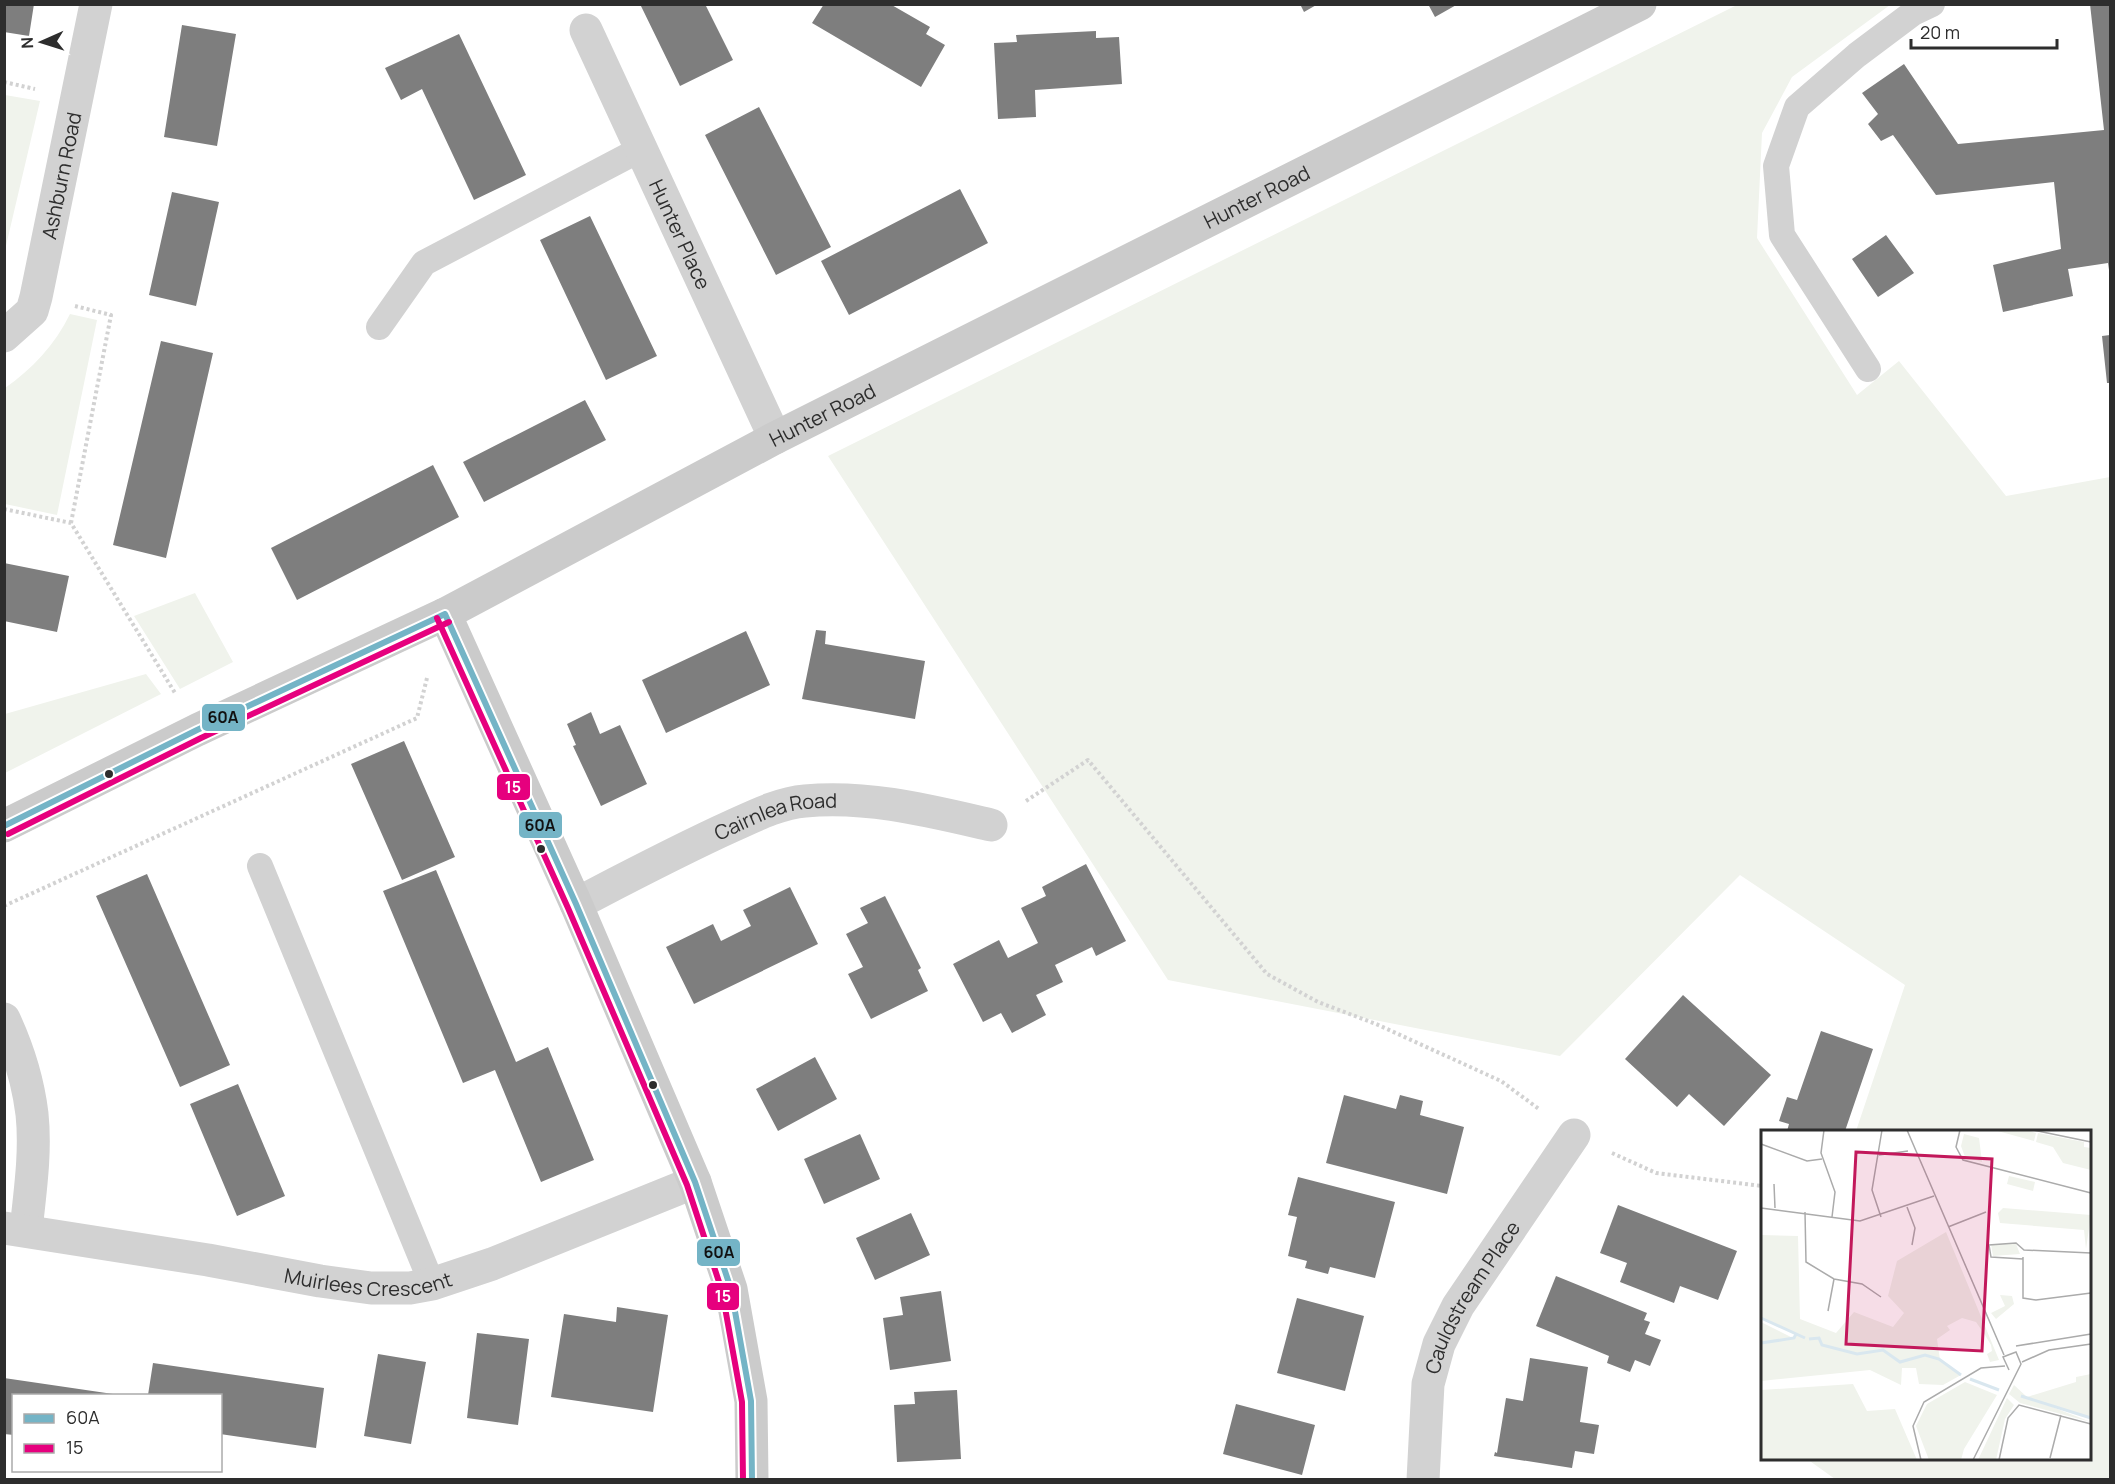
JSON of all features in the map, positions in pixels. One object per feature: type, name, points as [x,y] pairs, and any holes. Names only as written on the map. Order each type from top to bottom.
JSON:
[{"type":"street","name":"Ashburn Road","points":[[4,336],[32,311],[36,297],[96,4]]},
{"type":"street","name":"Hunter Road","points":[[4,826],[197,730],[445,614],[775,438],[1640,4]]},
{"type":"street","name":"Hunter Place","points":[[586,30],[775,438]]},
{"type":"street","points":[[445,614],[576,904],[695,1182],[731,1289],[751,1401],[752,1479]]},
{"type":"street","name":"Cairnlea Road","points":[[576,904],[709,836],[761,813],[803,801],[847,800],[903,805],[991,825]]},
{"type":"street","name":"Muirlees Crescent","points":[[4,1019],[22,1066],[32,1114],[33,1164],[15,1229],[371,1288],[410,1288],[432,1284],[492,1264],[695,1182]]},
{"type":"street","name":"Cauldstream Place","points":[[1423,1479],[1428,1384],[1439,1344],[1458,1306],[1574,1135]]},
{"type":"lane","points":[[1868,369],[1782,235],[1776,166],[1797,107],[1857,55],[1913,13],[1932,4]]},
{"type":"lane","points":[[380,327],[424,263],[641,149]]},
{"type":"lane","points":[[260,866],[432,1284]]},
{"type":"path","points":[[36,297],[111,315],[71,523],[197,730]]},
{"type":"path","points":[[4,509],[71,523]]},
{"type":"path","points":[[4,906],[417,718],[445,614]]},
{"type":"path","points":[[991,825],[1088,760],[1266,974],[1318,1002],[1376,1024],[1501,1081],[1574,1135],[1656,1173],[1761,1186]]},
{"type":"shaded area","points":[[1737,5],[1890,5],[1792,77],[1762,133],[1757,238],[1857,395],[1899,361],[2006,496],[2110,477],[2110,1479],[1835,1479],[1808,1460],[2091,1460],[2091,1130],[1856,1130],[1905,985],[1740,875],[1560,1056],[1168,980],[828,456]]},
{"type":"shaded area","points":[[4,95],[40,101],[5,250]]},
{"type":"shaded area","points":[[70,314],[97,320],[57,515],[5,504],[5,388],[42,356]]},
{"type":"shaded area","points":[[195,593],[233,662],[180,689],[134,616]]},
{"type":"shaded area","points":[[146,674],[161,694],[5,773],[5,714]]},
{"type":"building","points":[[4,4],[34,4],[29,36],[4,32]]},
{"type":"building","points":[[640,4],[705,4],[733,60],[680,86]]},
{"type":"building","points":[[824,4],[890,4],[930,27],[926,34],[945,45],[921,87],[812,23]]},
{"type":"building","points":[[1300,4],[1318,4],[1304,12]]},
{"type":"building","points":[[1428,4],[1458,4],[1435,17]]},
{"type":"building","points":[[2090,4],[2110,4],[2110,270],[2108,263],[2068,269],[2073,296],[2003,312],[1993,265],[2061,249],[2054,182],[1936,195],[1893,135],[1881,141],[1868,124],[1878,114],[1862,93],[1904,64],[1958,144],[2104,130]]},
{"type":"building","points":[[182,25],[236,34],[217,146],[164,137]]},
{"type":"building","points":[[1096,31],[1096,38],[1119,37],[1122,84],[1035,90],[1036,117],[998,119],[994,43],[1017,42],[1016,35]]},
{"type":"building","points":[[459,34],[526,175],[474,200],[422,89],[401,100],[385,68]]},
{"type":"building","points":[[759,107],[831,247],[776,275],[705,135]]},
{"type":"building","points":[[960,189],[988,243],[849,315],[821,261]]},
{"type":"building","points":[[172,192],[219,202],[196,306],[149,295]]},
{"type":"building","points":[[590,216],[657,356],[606,380],[540,240]]},
{"type":"building","points":[[1886,235],[1914,273],[1878,297],[1852,259]]},
{"type":"building","points":[[2110,335],[2110,383],[2107,383],[2102,336]]},
{"type":"building","points":[[161,341],[213,353],[166,558],[113,545]]},
{"type":"building","points":[[585,400],[606,440],[484,502],[463,462]]},
{"type":"building","points":[[433,465],[459,517],[297,600],[271,548]]},
{"type":"building","points":[[4,563],[69,576],[57,632],[4,621]]},
{"type":"building","points":[[816,630],[826,631],[825,644],[925,661],[915,719],[802,699]]},
{"type":"building","points":[[746,631],[770,685],[666,733],[642,680]]},
{"type":"building","points":[[591,712],[600,734],[620,725],[647,784],[601,806],[573,746],[576,745],[567,724]]},
{"type":"building","points":[[404,741],[455,857],[402,880],[351,764]]},
{"type":"building","points":[[1086,864],[1126,941],[1096,956],[1092,947],[1055,965],[1063,982],[1036,995],[1046,1015],[1012,1033],[1001,1013],[983,1022],[953,964],[999,940],[1008,958],[1038,943],[1021,908],[1046,896],[1042,887]]},
{"type":"building","points":[[436,870],[516,1062],[548,1047],[594,1160],[541,1182],[495,1070],[463,1083],[383,891]]},
{"type":"building","points":[[147,874],[230,1065],[180,1087],[96,896]]},
{"type":"building","points":[[790,887],[818,944],[694,1004],[666,947],[713,924],[721,941],[751,926],[743,910]]},
{"type":"building","points":[[885,896],[921,968],[918,970],[928,991],[871,1019],[848,974],[863,967],[846,934],[868,923],[860,908]]},
{"type":"building","points":[[1683,995],[1771,1075],[1724,1126],[1689,1094],[1677,1107],[1625,1059]]},
{"type":"building","points":[[1821,1031],[1873,1049],[1845,1130],[1787,1130],[1789,1124],[1779,1121],[1787,1097],[1797,1100]]},
{"type":"building","points":[[815,1057],[837,1099],[778,1131],[756,1089]]},
{"type":"building","points":[[238,1084],[285,1196],[237,1216],[190,1104]]},
{"type":"building","points":[[1344,1095],[1396,1109],[1400,1095],[1423,1101],[1420,1115],[1464,1127],[1447,1194],[1326,1163]]},
{"type":"building","points":[[860,1134],[880,1179],[824,1204],[804,1159]]},
{"type":"building","points":[[1298,1177],[1395,1202],[1375,1278],[1330,1267],[1328,1274],[1305,1268],[1307,1261],[1288,1256],[1297,1217],[1288,1215]]},
{"type":"building","points":[[1618,1205],[1737,1251],[1718,1300],[1680,1286],[1674,1303],[1620,1282],[1627,1263],[1600,1253]]},
{"type":"building","points":[[911,1213],[930,1255],[875,1280],[856,1238]]},
{"type":"building","points":[[1556,1276],[1647,1313],[1644,1320],[1650,1322],[1645,1334],[1661,1340],[1650,1366],[1635,1360],[1630,1372],[1607,1363],[1609,1356],[1536,1326]]},
{"type":"building","points":[[941,1291],[951,1361],[890,1370],[883,1318],[903,1315],[900,1297]]},
{"type":"building","points":[[1297,1298],[1364,1316],[1345,1391],[1277,1373]]},
{"type":"building","points":[[617,1307],[668,1315],[653,1412],[551,1397],[564,1314],[616,1322]]},
{"type":"building","points":[[477,1333],[529,1339],[518,1425],[467,1418]]},
{"type":"building","points":[[378,1354],[426,1362],[411,1444],[364,1436]]},
{"type":"building","points":[[1530,1358],[1588,1367],[1580,1422],[1599,1425],[1594,1454],[1575,1451],[1572,1468],[1494,1456],[1495,1452],[1497,1453],[1506,1398],[1523,1401]]},
{"type":"building","points":[[153,1363],[324,1388],[316,1448],[222,1434],[222,1394],[148,1394]]},
{"type":"building","points":[[4,1378],[113,1394],[12,1394],[12,1435],[4,1434]]},
{"type":"building","points":[[957,1390],[961,1459],[897,1462],[894,1405],[915,1404],[914,1392]]},
{"type":"building","points":[[1236,1404],[1315,1425],[1302,1475],[1223,1454]]},
{"type":"transit line","name":"60A","points":[[445,614],[576,904],[695,1182],[731,1289],[751,1401],[752,1480]]},
{"type":"transit line","name":"60A","points":[[4,826],[197,730],[445,614]]},
{"type":"transit line","name":"15","points":[[437,618],[568,908],[687,1185],[722,1291],[742,1402],[743,1480]]},
{"type":"transit line","name":"15","points":[[8,834],[201,738],[449,622]]}]
